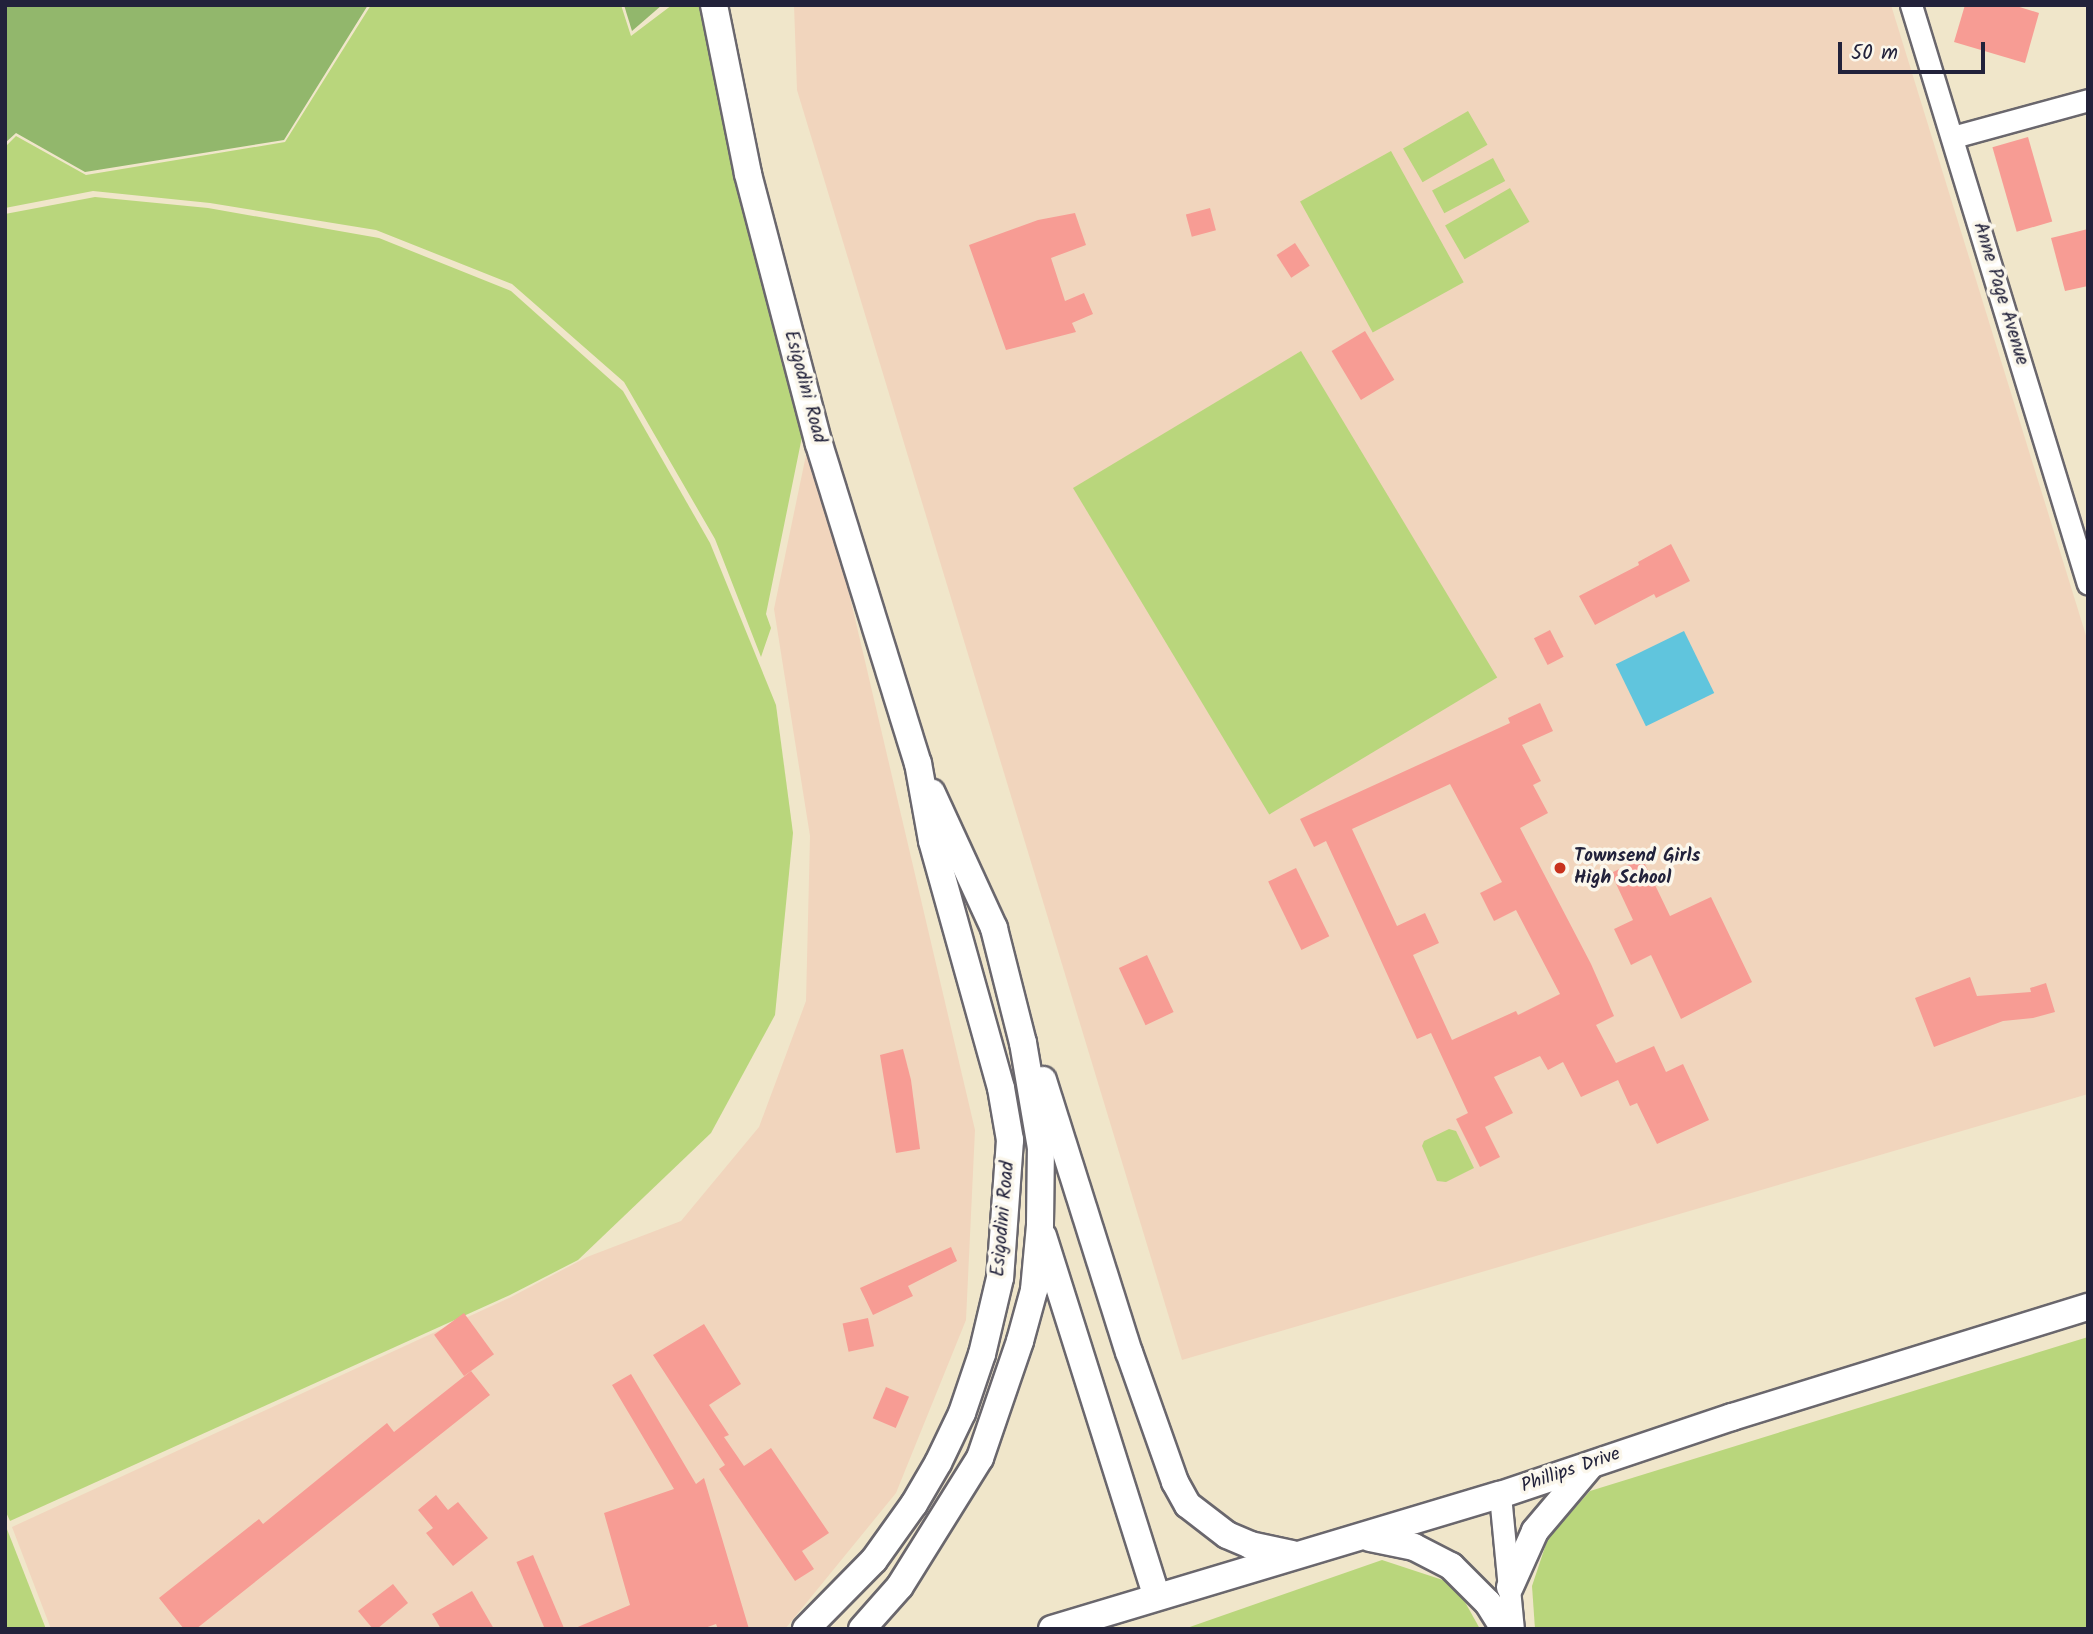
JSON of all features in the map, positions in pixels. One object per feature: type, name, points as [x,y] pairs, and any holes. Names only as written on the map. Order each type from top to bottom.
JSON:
[{"type":"main road","name":"Esigodini Road","points":[[714,5],[748,174],[816,431],[918,763],[932,841],[1001,1088],[1010,1140],[1000,1278],[982,1354],[962,1413],[938,1463],[882,1549],[806,1629]]},
{"type":"main road","name":"Esigodini Road","points":[[862,1629],[900,1586],[980,1458],[1034,1290],[1040,1225],[1041,1149],[1023,1043],[994,928],[918,763]]},
{"type":"main road","points":[[994,928],[1129,1352],[1175,1482],[1188,1505],[1227,1535],[1250,1545],[1299,1555]]},
{"type":"main road","points":[[1010,1140],[1040,1225],[1156,1595]]},
{"type":"main road","name":"Phillips Drive","points":[[1052,1629],[1156,1595],[1364,1537],[1500,1495],[1732,1417],[2088,1307]]},
{"type":"main road","points":[[1510,1587],[1535,1531],[1591,1465]]},
{"type":"main road","points":[[1364,1537],[1414,1546],[1451,1566],[1488,1603],[1504,1629]]},
{"type":"street","name":"Anne Page Avenue","points":[[1911,5],[2088,584]]},
{"type":"street","points":[[1953,137],[2088,100]]},
{"type":"street","points":[[1500,1495],[1513,1629]]},
{"type":"shaded area","name":"Townsend Girls High School","points":[[794,5],[1891,5],[2088,642],[2088,1094],[1182,1360],[797,90]]},
{"type":"shaded area","points":[[811,431],[975,1130],[966,1320],[896,1493],[785,1629],[51,1629],[12,1527],[511,1297],[587,1257],[681,1221],[759,1127],[806,1001],[810,836],[774,609]]},
{"type":"green space","points":[[5,5],[368,5],[284,140],[85,172],[16,133],[5,143]]},
{"type":"green space","points":[[371,5],[621,5],[631,36],[672,5],[700,5],[804,427],[766,614],[771,628],[761,657],[715,539],[624,382],[512,284],[376,230],[210,203],[93,191],[5,208],[5,147],[16,136],[86,175],[285,142]]},
{"type":"green space","points":[[624,5],[662,5],[632,31]]},
{"type":"green space","points":[[1468,111],[1488,145],[1423,182],[1403,148]]},
{"type":"green space","points":[[1391,151],[1464,282],[1373,333],[1300,201]]},
{"type":"green space","points":[[1493,158],[1505,181],[1444,213],[1432,190]]},
{"type":"green space","points":[[1510,188],[1530,222],[1465,259],[1445,226]]},
{"type":"green space","points":[[95,197],[208,208],[379,238],[511,291],[623,391],[710,543],[776,705],[793,833],[775,1015],[711,1133],[578,1260],[510,1295],[10,1521],[5,1510],[5,214]]},
{"type":"green space","points":[[1301,351],[1497,678],[1269,815],[1073,488]]},
{"type":"green space","points":[[1449,1129],[1456,1131],[1474,1168],[1446,1182],[1437,1181],[1422,1146],[1424,1141]]},
{"type":"green space","points":[[2088,1337],[2088,1629],[1535,1629],[1532,1586],[1548,1538],[1590,1491]]},
{"type":"green space","points":[[5,1524],[46,1629],[5,1629]]},
{"type":"green space","points":[[1382,1560],[1455,1584],[1480,1629],[1184,1629]]},
{"type":"water","points":[[1684,631],[1714,693],[1646,726],[1616,664]]},
{"type":"building","points":[[1965,5],[2013,5],[2039,13],[2025,63],[1954,42]]},
{"type":"building","points":[[2028,137],[2052,222],[2017,232],[1992,147]]},
{"type":"building","points":[[1210,208],[1216,230],[1192,237],[1186,214]]},
{"type":"building","points":[[1075,213],[1086,245],[1051,258],[1065,301],[1084,293],[1093,314],[1072,323],[1076,332],[1006,350],[969,245],[1038,220]]},
{"type":"building","points":[[2088,229],[2088,286],[2065,291],[2051,238]]},
{"type":"building","points":[[1295,243],[1310,266],[1291,278],[1277,255]]},
{"type":"building","points":[[1365,331],[1394,380],[1361,400],[1332,351]]},
{"type":"building","points":[[1671,544],[1690,581],[1656,598],[1654,594],[1595,625],[1579,596],[1639,565],[1638,562]]},
{"type":"building","points":[[1550,630],[1564,657],[1548,665],[1534,638]]},
{"type":"building","points":[[1540,703],[1553,731],[1522,745],[1541,781],[1533,785],[1548,813],[1520,828],[1591,964],[1614,1016],[1596,1025],[1616,1063],[1654,1046],[1666,1072],[1683,1064],[1709,1120],[1657,1144],[1637,1103],[1630,1106],[1618,1080],[1581,1097],[1563,1062],[1548,1070],[1540,1056],[1494,1077],[1513,1113],[1485,1127],[1500,1157],[1480,1167],[1456,1119],[1468,1113],[1431,1033],[1417,1039],[1326,841],[1314,847],[1300,819],[1510,723],[1508,718]],"holes":[[[1450,784],[1502,882],[1480,893],[1494,921],[1516,910],[1560,994],[1518,1015],[1516,1011],[1452,1040],[1413,955],[1439,943],[1425,913],[1397,926],[1352,829]]]},
{"type":"building","points":[[1642,858],[1670,916],[1711,897],[1752,982],[1681,1019],[1651,955],[1631,965],[1614,929],[1633,920],[1611,873]]},
{"type":"building","points":[[1296,868],[1329,936],[1301,950],[1268,882]]},
{"type":"building","points":[[1147,955],[1174,1012],[1146,1025],[1119,968]]},
{"type":"building","points":[[1970,977],[1977,996],[2031,992],[2030,988],[2046,983],[2055,1012],[2033,1018],[2003,1021],[1934,1047],[1915,998]]},
{"type":"building","points":[[903,1049],[911,1080],[920,1149],[896,1153],[880,1055]]},
{"type":"building","points":[[951,1247],[957,1261],[908,1286],[913,1296],[873,1315],[860,1288]]},
{"type":"building","points":[[464,1313],[494,1354],[464,1376],[434,1335]]},
{"type":"building","points":[[868,1318],[874,1346],[849,1352],[843,1323]]},
{"type":"building","points":[[704,1324],[741,1384],[709,1405],[729,1435],[724,1437],[744,1466],[771,1448],[829,1533],[802,1551],[814,1569],[795,1581],[719,1469],[725,1465],[653,1355]]},
{"type":"building","points":[[471,1371],[490,1395],[196,1629],[184,1629],[159,1598],[259,1519],[263,1524],[387,1423],[394,1432]]},
{"type":"building","points":[[631,1374],[696,1484],[704,1478],[749,1629],[718,1629],[716,1624],[702,1629],[573,1629],[630,1605],[604,1513],[674,1489],[612,1385]]},
{"type":"building","points":[[886,1387],[909,1397],[896,1428],[873,1418]]},
{"type":"building","points":[[436,1495],[448,1510],[458,1502],[488,1538],[453,1566],[426,1533],[433,1528],[418,1510]]},
{"type":"building","points":[[533,1555],[564,1629],[545,1629],[516,1562]]},
{"type":"building","points":[[393,1584],[408,1603],[377,1629],[373,1629],[358,1611]]},
{"type":"building","points":[[472,1591],[494,1629],[441,1629],[432,1614]]},
{"type":"place","name":"Townsend Girls High School","points":[[1560,868]]}]
